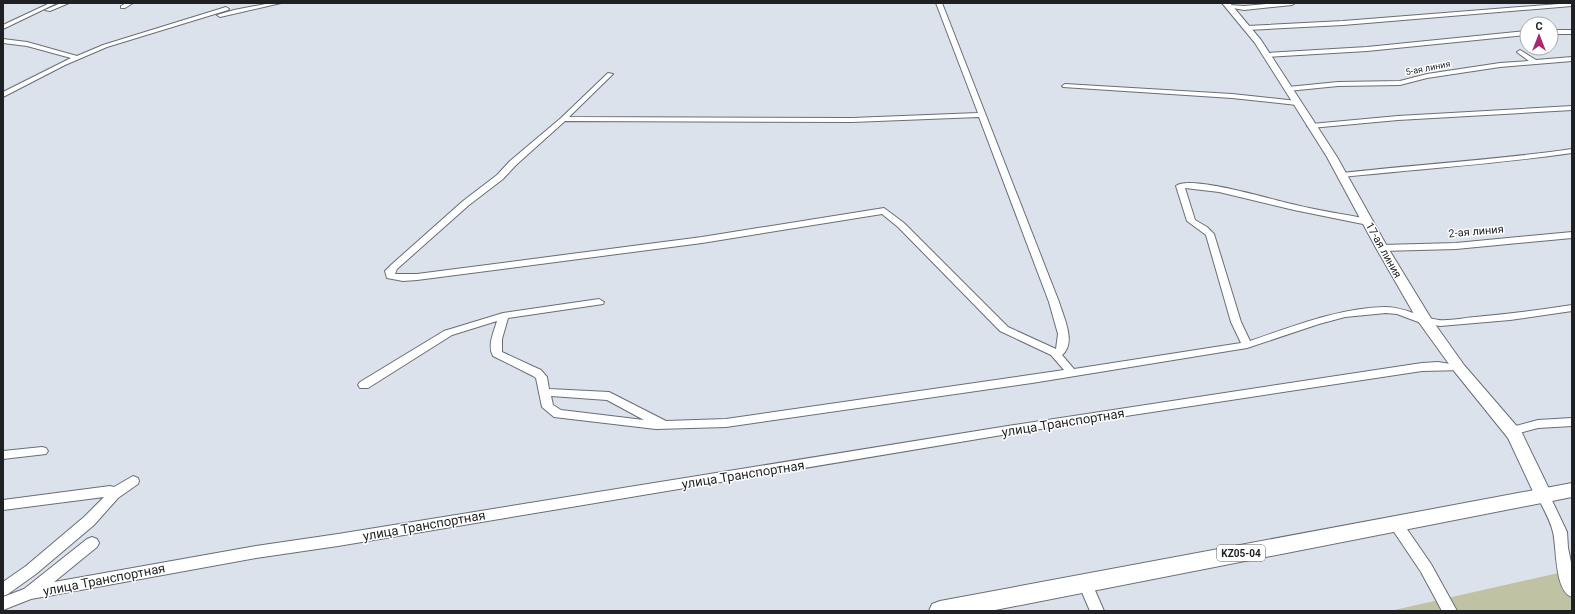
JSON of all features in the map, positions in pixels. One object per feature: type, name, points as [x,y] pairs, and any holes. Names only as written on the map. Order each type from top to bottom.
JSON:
[{"type":"main road","name":"KZ05-04","points":[[940,611],[1572,490]]},
{"type":"street","points":[[3,27],[54,3]]},
{"type":"street","points":[[28,15],[48,10],[66,3]]},
{"type":"street","points":[[123,7],[130,3]]},
{"type":"street","points":[[202,18],[278,3]]},
{"type":"street","points":[[939,3],[1054,302],[1062,329],[1064,346],[1060,352],[1055,353]]},
{"type":"street","points":[[1228,5],[1244,8],[1292,3]]},
{"type":"street","points":[[1247,28],[1343,23],[1572,4]]},
{"type":"street","name":"17-ая линия","points":[[1228,5],[1247,28],[1266,55],[1332,157],[1382,248],[1425,321],[1459,368],[1512,431],[1525,454],[1543,495]]},
{"type":"street","points":[[3,95],[77,58],[136,36],[202,18],[226,9]]},
{"type":"street","points":[[1559,32],[1572,32]]},
{"type":"street","points":[[1266,55],[1334,51],[1519,34]]},
{"type":"street","points":[[1444,35],[1449,41]]},
{"type":"street","points":[[3,41],[27,44],[77,58]]},
{"type":"street","points":[[1526,56],[1536,63]]},
{"type":"street","name":"5-ая линия","points":[[1288,88],[1338,84],[1400,83],[1427,76],[1506,64],[1572,60]]},
{"type":"street","points":[[610,74],[563,119],[524,152],[500,176],[466,203],[394,266],[390,271],[390,276],[403,278],[417,277],[702,240],[884,211],[901,225],[1004,329],[1055,353],[1072,373]]},
{"type":"street","points":[[1065,86],[1232,96],[1297,102]]},
{"type":"street","points":[[1312,126],[1405,118],[1572,108]]},
{"type":"street","points":[[563,119],[852,120],[983,115]]},
{"type":"street","points":[[1342,175],[1572,151]]},
{"type":"street","points":[[1247,345],[1236,322],[1210,234],[1190,221],[1180,186],[1225,189],[1284,205],[1368,222]]},
{"type":"street","name":"2-ая линия","points":[[1382,248],[1456,246],[1572,236]]},
{"type":"street","points":[[364,385],[448,333],[503,316],[600,302]]},
{"type":"street","points":[[503,316],[496,340],[495,349],[497,354],[537,373],[541,377],[548,407],[558,414],[632,423],[669,424],[726,423],[1072,373],[1247,345],[1315,322],[1345,314],[1386,310],[1400,311],[1425,321],[1440,323],[1572,308]]},
{"type":"street","name":"улица Транспортная","points":[[29,593],[256,552],[338,540],[1014,429],[1422,366],[1459,368]]},
{"type":"street","points":[[544,392],[609,396],[651,418],[669,424]]},
{"type":"street","points":[[1512,431],[1538,424],[1572,422]]},
{"type":"street","points":[[3,455],[42,451]]},
{"type":"street","points":[[3,590],[21,579],[90,521],[113,495],[133,480]]},
{"type":"street","points":[[3,505],[110,492],[113,495]]},
{"type":"street","points":[[1543,495],[1560,532],[1560,548],[1569,587],[1572,591]]},
{"type":"street","points":[[1395,523],[1426,568],[1450,611]]},
{"type":"street","points":[[3,604],[29,593],[47,580],[92,542]]},
{"type":"street","points":[[1084,583],[1097,611]]},
{"type":"green space","points":[[1572,570],[1572,611],[1390,611]]}]
